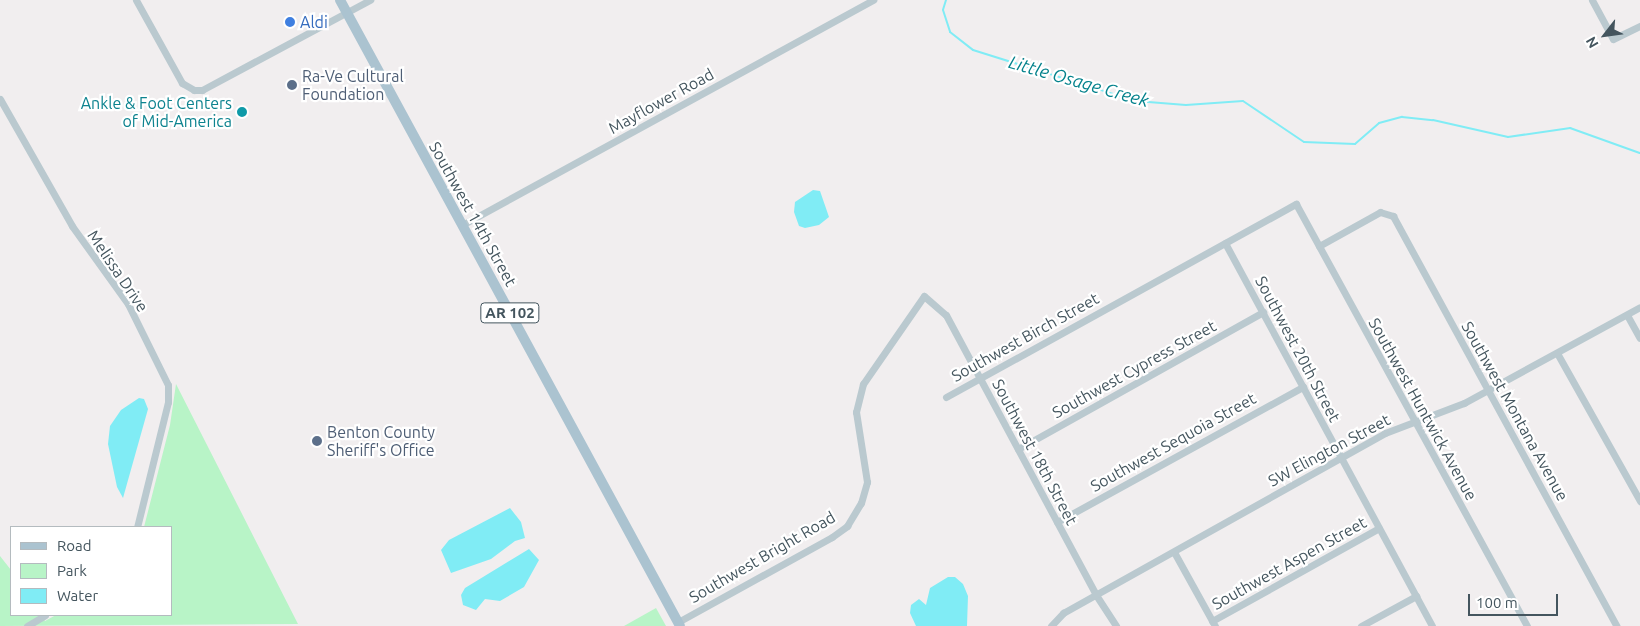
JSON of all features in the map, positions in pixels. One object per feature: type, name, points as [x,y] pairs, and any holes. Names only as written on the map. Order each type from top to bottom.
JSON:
[{"type":"main road","name":"Southwest 14th Street","points":[[340,0],[679,624]]},
{"type":"street","points":[[136,0],[182,83],[194,90],[202,90],[370,0]]},
{"type":"street","name":"Mayflower Road","points":[[462,225],[873,0]]},
{"type":"street","points":[[1592,0],[1613,39],[1640,26]]},
{"type":"street","name":"Melissa Drive","points":[[0,99],[72,226],[128,304],[168,385],[168,402],[137,526]]},
{"type":"street","name":"Southwest Birch Street","points":[[946,397],[1296,204]]},
{"type":"street","name":"Southwest Huntwick Avenue","points":[[1296,204],[1527,626]]},
{"type":"street","name":"Southwest Montana Avenue","points":[[1319,246],[1387,212],[1393,216],[1617,626]]},
{"type":"street","name":"Southwest 20th Street","points":[[1225,243],[1432,626]]},
{"type":"street","name":"Southwest Bright Road","points":[[679,624],[832,537],[846,526],[861,503],[867,482],[856,412],[863,384],[924,296]]},
{"type":"street","name":"Southwest 18th Street","points":[[924,296],[946,314],[1096,596],[1116,626]]},
{"type":"street","name":"SW Elington Street","points":[[1051,626],[1063,613],[1386,433],[1488,391],[1640,307]]},
{"type":"street","name":"Southwest Cypress Street","points":[[1018,449],[1263,312]]},
{"type":"street","points":[[1627,315],[1640,338]]},
{"type":"street","points":[[1557,353],[1640,502]]},
{"type":"street","name":"Southwest Sequoia Street","points":[[1056,522],[1303,387]]},
{"type":"street","name":"Southwest Aspen Street","points":[[1213,624],[1379,528]]},
{"type":"street","points":[[1174,552],[1213,624]]},
{"type":"street","points":[[1361,626],[1416,596]]},
{"type":"street","points":[[27,626],[43,616]]},
{"type":"green space","points":[[176,384],[298,624],[0,626],[0,556],[10,569],[10,616],[42,616],[45,621],[54,616],[172,616],[172,526],[144,526],[170,425]]},
{"type":"green space","points":[[656,608],[666,626],[624,626]]},
{"type":"water","points":[[813,190],[820,191],[829,217],[819,225],[805,228],[799,226],[794,212],[795,202]]},
{"type":"water","points":[[139,398],[144,399],[148,409],[123,498],[117,487],[108,444],[110,426],[121,410]]},
{"type":"water","points":[[510,508],[521,522],[525,538],[515,541],[491,559],[451,573],[441,550],[449,540]]},
{"type":"water","points":[[529,549],[539,560],[524,587],[500,601],[485,599],[476,610],[463,605],[461,595],[465,588]]},
{"type":"water","points":[[948,577],[955,577],[963,584],[968,596],[967,626],[916,626],[910,613],[911,605],[919,599],[926,605],[930,588]]},
{"type":"waterway","name":"Little Osage Creek","points":[[946,0],[943,10],[950,32],[973,50],[1136,101],[1186,105],[1243,101],[1304,142],[1355,144],[1379,123],[1402,117],[1433,120],[1508,137],[1570,128],[1640,153]]},
{"type":"place","name":"Aldi","points":[[290,22]]},
{"type":"place","name":"Ra-Ve Cultural Foundation","points":[[292,85]]},
{"type":"place","name":"Ankle & Foot Centers of Mid-America","points":[[242,112]]},
{"type":"place","name":"Benton County Sheriff's Office","points":[[317,441]]}]
